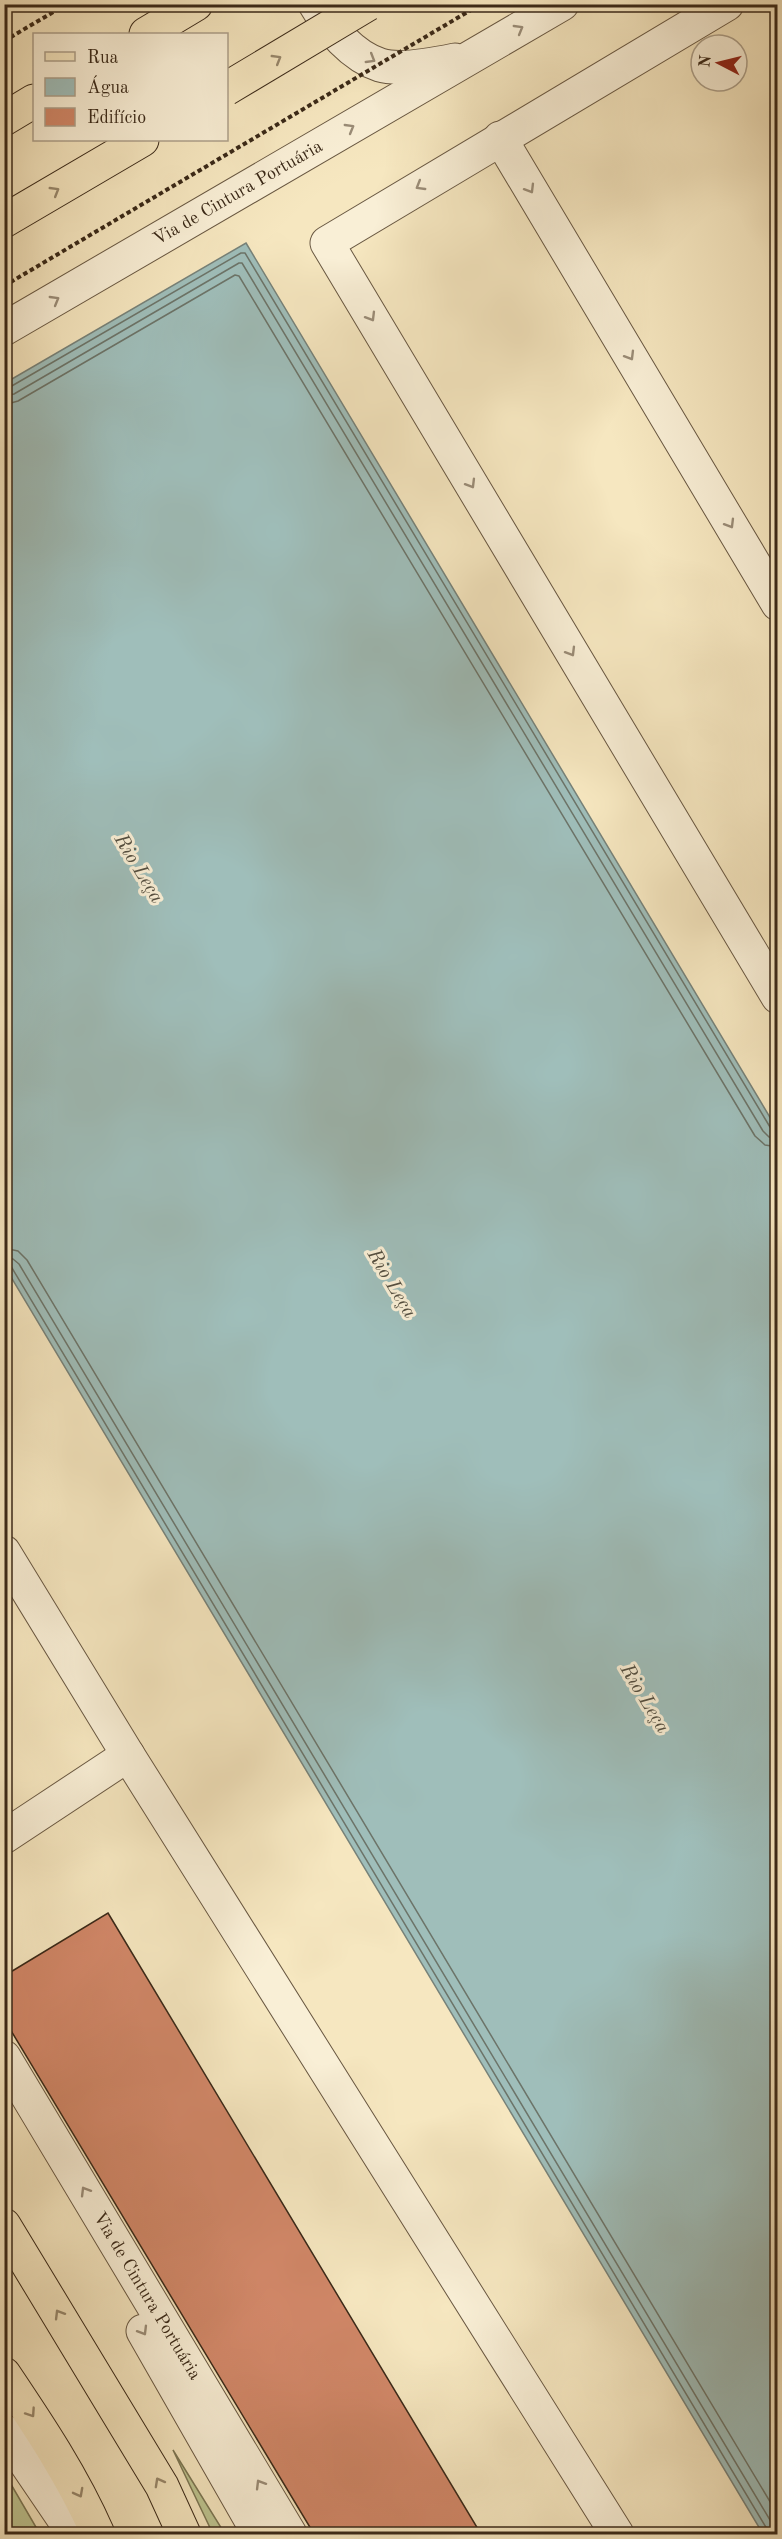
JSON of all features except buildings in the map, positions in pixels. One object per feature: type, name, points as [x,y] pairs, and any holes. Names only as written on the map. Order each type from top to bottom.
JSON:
[{"type":"main road","points":[[148,33],[196,4]]},
{"type":"main road","points":[[228,88],[368,4]]},
{"type":"main road","points":[[4,118],[33,102]]},
{"type":"main road","points":[[4,221],[140,141]]},
{"type":"main road","points":[[4,2225],[162,2486],[184,2535]]},
{"type":"main road","points":[[4,2374],[57,2453],[82,2497],[98,2535]]},
{"type":"street","name":"Via de Cintura Portuária","points":[[315,4],[327,24],[346,45],[380,65],[422,66],[471,57]]},
{"type":"street","name":"Via de Cintura Portuária","points":[[4,329],[562,4]]},
{"type":"street","points":[[727,4],[327,243],[777,997]]},
{"type":"street","points":[[500,138],[777,604]]},
{"type":"street","points":[[4,1552],[128,1755],[617,2535]]},
{"type":"street","points":[[4,1837],[128,1755]]},
{"type":"street","name":"Via de Cintura Portuária","points":[[4,2057],[290,2535]]},
{"type":"street","name":"Via de Cintura Portuária","points":[[4,2101],[148,2341],[259,2535]]},
{"type":"street","points":[[4,2431],[74,2535]]},
{"type":"path","points":[[4,41],[67,4]]},
{"type":"path","points":[[4,286],[481,4]]},
{"type":"green space","points":[[173,2450],[225,2534],[213,2534]]},
{"type":"green space","points":[[5,2474],[40,2534],[5,2534]]},
{"type":"water","name":"Rio Leça","points":[[246,243],[777,1129],[777,2534],[763,2534],[5,1267],[5,383]]}]
